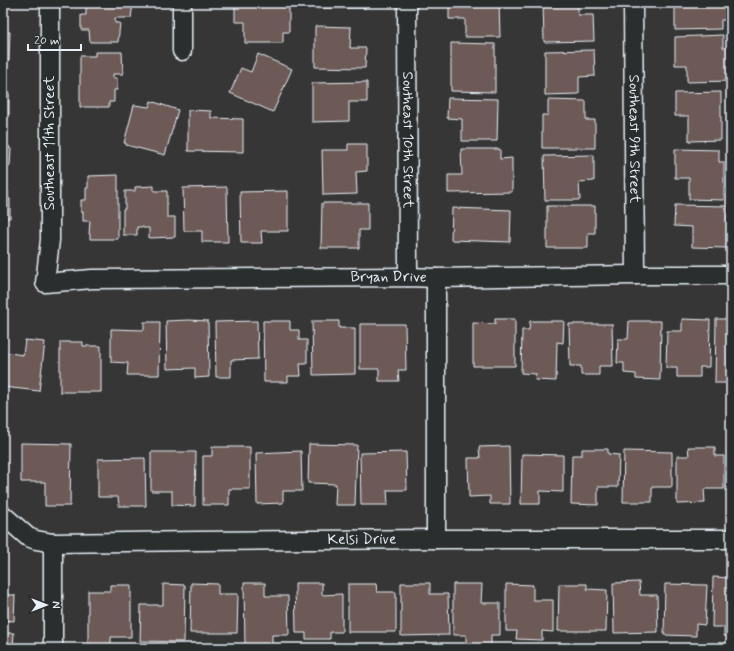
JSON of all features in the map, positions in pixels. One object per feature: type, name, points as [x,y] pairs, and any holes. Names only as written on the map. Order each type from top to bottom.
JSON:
[{"type":"street","name":"Southeast 11th Street","points":[[45,283],[50,240],[50,3]]},
{"type":"street","points":[[182,3],[182,51]]},
{"type":"street","name":"Southeast 10th Street","points":[[407,3],[408,276]]},
{"type":"street","name":"Southeast 9th Street","points":[[633,3],[635,275]]},
{"type":"street","name":"Bryan Drive","points":[[45,283],[92,279],[731,275]]},
{"type":"street","points":[[436,278],[436,539]]},
{"type":"street","name":"Kelsi Drive","points":[[3,515],[28,537],[53,543],[436,539],[731,539]]},
{"type":"street","points":[[53,543],[53,648]]},
{"type":"building","points":[[89,3],[133,3],[131,18],[115,18],[115,23],[120,23],[118,42],[90,42],[89,30],[81,30],[81,15],[86,15],[86,7],[89,7]]},
{"type":"building","points":[[235,3],[282,3],[282,7],[289,7],[289,32],[283,32],[283,43],[245,43],[245,22],[235,22]]},
{"type":"building","points":[[318,3],[365,3],[365,8],[318,8]]},
{"type":"building","points":[[449,3],[499,3],[500,37],[465,37],[465,19],[449,19]]},
{"type":"building","points":[[543,3],[578,3],[578,15],[593,15],[594,41],[544,42]]},
{"type":"building","points":[[675,3],[729,3],[729,20],[721,20],[721,29],[675,30]]},
{"type":"building","points":[[315,26],[351,27],[350,48],[366,48],[365,68],[315,67]]},
{"type":"building","points":[[3,32],[10,32],[9,60],[3,60]]},
{"type":"building","points":[[723,35],[723,48],[730,47],[731,81],[687,82],[687,65],[675,65],[675,37]]},
{"type":"building","points":[[451,43],[495,44],[495,92],[451,91]]},
{"type":"building","points":[[594,50],[595,76],[579,77],[579,94],[545,95],[545,51]]},
{"type":"building","points":[[95,52],[122,52],[123,74],[113,74],[113,78],[117,78],[117,90],[114,90],[114,102],[109,102],[109,107],[80,107],[80,56],[95,56]]},
{"type":"building","points":[[258,54],[292,69],[273,112],[230,93],[241,68],[251,72]]},
{"type":"building","points":[[367,82],[367,102],[349,102],[349,121],[312,122],[312,83]]},
{"type":"building","points":[[721,92],[721,140],[689,141],[689,116],[675,116],[675,93]]},
{"type":"building","points":[[3,94],[9,94],[9,114],[3,114]]},
{"type":"building","points":[[448,98],[498,99],[497,141],[462,141],[462,119],[447,118]]},
{"type":"building","points":[[548,100],[586,101],[586,120],[595,120],[595,148],[542,148],[542,115],[548,115]]},
{"type":"building","points":[[151,101],[178,110],[165,155],[126,145],[126,143],[124,143],[134,105],[149,107]]},
{"type":"building","points":[[188,110],[211,111],[211,118],[243,119],[243,152],[188,151]]},
{"type":"building","points":[[348,144],[367,144],[367,171],[356,172],[357,194],[323,195],[322,150],[348,150]]},
{"type":"building","points":[[3,146],[9,146],[11,149],[10,166],[3,166]]},
{"type":"building","points":[[461,149],[500,149],[500,159],[512,158],[512,192],[448,193],[448,175],[462,175]]},
{"type":"building","points":[[675,149],[719,150],[719,162],[724,162],[724,200],[689,199],[689,178],[675,178]]},
{"type":"building","points":[[594,155],[594,181],[579,182],[580,200],[545,200],[544,156]]},
{"type":"building","points":[[118,175],[118,239],[90,239],[90,221],[83,221],[83,212],[81,212],[81,200],[86,200],[88,176]]},
{"type":"building","points":[[154,186],[154,191],[167,191],[167,217],[175,217],[175,237],[149,238],[149,228],[143,227],[137,227],[137,235],[123,235],[125,191],[135,191],[135,187]]},
{"type":"building","points":[[227,187],[228,242],[202,242],[202,231],[184,231],[183,188]]},
{"type":"building","points":[[3,191],[8,191],[8,199],[10,199],[10,218],[3,218]]},
{"type":"building","points":[[288,191],[288,231],[261,231],[262,243],[241,243],[240,192]]},
{"type":"building","points":[[322,203],[368,203],[368,230],[359,230],[359,248],[321,248]]},
{"type":"building","points":[[675,205],[728,206],[727,248],[692,247],[692,227],[674,226]]},
{"type":"building","points":[[547,206],[595,206],[595,233],[588,233],[588,248],[547,248]]},
{"type":"building","points":[[452,208],[511,210],[510,242],[451,240]]},
{"type":"building","points":[[495,319],[515,319],[515,366],[473,366],[473,323],[495,324]]},
{"type":"building","points":[[682,319],[710,320],[709,367],[700,367],[700,377],[677,377],[677,368],[666,368],[667,331],[682,331]]},
{"type":"building","points":[[716,319],[731,319],[731,383],[715,383]]},
{"type":"building","points":[[166,321],[208,321],[209,377],[195,378],[195,368],[167,369]]},
{"type":"building","points":[[257,321],[258,359],[231,360],[231,377],[216,377],[215,322]]},
{"type":"building","points":[[263,321],[290,321],[290,330],[299,330],[299,340],[307,340],[307,364],[300,364],[301,376],[288,376],[288,382],[264,382]]},
{"type":"building","points":[[312,321],[339,321],[339,328],[355,328],[355,374],[313,375]]},
{"type":"building","points":[[530,321],[564,321],[563,343],[557,342],[556,381],[535,380],[536,374],[521,373],[522,330],[529,330]]},
{"type":"building","points":[[629,321],[661,321],[660,380],[636,379],[636,374],[624,373],[624,363],[617,363],[618,339],[628,339]]},
{"type":"building","points":[[144,322],[160,322],[159,375],[127,375],[128,363],[111,362],[111,329],[144,330]]},
{"type":"building","points":[[360,324],[405,324],[406,370],[398,370],[399,381],[379,381],[379,369],[360,369]]},
{"type":"building","points":[[569,324],[612,324],[613,366],[599,366],[599,375],[581,375],[581,366],[570,366]]},
{"type":"building","points":[[25,340],[45,342],[39,391],[3,387],[3,352],[23,355]]},
{"type":"building","points":[[60,342],[83,342],[83,346],[101,346],[101,392],[60,392]]},
{"type":"building","points":[[21,443],[71,444],[70,506],[45,506],[45,482],[21,482]]},
{"type":"building","points":[[309,444],[357,445],[355,505],[335,505],[336,484],[308,483]]},
{"type":"building","points":[[509,446],[510,504],[490,504],[490,496],[469,497],[468,458],[480,458],[479,447]]},
{"type":"building","points":[[212,447],[250,447],[250,489],[229,489],[229,505],[203,505],[203,456],[212,456]]},
{"type":"building","points":[[688,447],[715,447],[715,456],[724,456],[724,489],[704,489],[705,503],[677,504],[677,456],[689,456]]},
{"type":"building","points":[[582,449],[608,449],[608,454],[619,455],[618,487],[598,487],[598,505],[571,504],[572,455],[582,455]]},
{"type":"building","points":[[730,450],[731,489],[729,489]]},
{"type":"building","points":[[301,451],[302,491],[283,491],[283,503],[257,504],[256,453]]},
{"type":"building","points":[[624,451],[672,452],[672,487],[652,487],[652,502],[623,502]]},
{"type":"building","points":[[151,452],[196,452],[195,506],[172,505],[172,491],[151,491]]},
{"type":"building","points":[[406,452],[407,490],[387,490],[388,505],[361,505],[360,453]]},
{"type":"building","points":[[522,454],[563,455],[563,492],[540,491],[540,504],[521,504]]},
{"type":"building","points":[[145,458],[146,506],[119,506],[118,497],[98,497],[98,459]]},
{"type":"building","points":[[713,577],[731,578],[731,636],[724,636],[724,627],[712,627]]},
{"type":"building","points":[[639,582],[640,595],[657,595],[658,632],[614,633],[613,583]]},
{"type":"building","points":[[191,583],[218,584],[218,594],[238,594],[237,633],[190,633]]},
{"type":"building","points":[[244,583],[265,583],[265,596],[288,596],[289,635],[272,635],[272,646],[245,646]]},
{"type":"building","points":[[295,583],[322,583],[322,595],[342,594],[342,632],[330,632],[330,639],[306,639],[306,633],[296,633]]},
{"type":"building","points":[[401,583],[430,583],[430,594],[448,594],[449,635],[401,636]]},
{"type":"building","points":[[163,584],[185,585],[184,642],[140,641],[141,605],[163,605]]},
{"type":"building","points":[[348,584],[376,584],[377,592],[396,592],[396,632],[348,632]]},
{"type":"building","points":[[453,584],[482,584],[481,603],[500,603],[500,635],[491,635],[491,646],[466,645],[466,635],[453,635]]},
{"type":"building","points":[[506,584],[533,585],[533,600],[553,600],[553,632],[542,631],[542,640],[516,639],[517,631],[506,631]]},
{"type":"building","points":[[559,584],[587,584],[587,589],[607,590],[606,631],[558,631]]},
{"type":"building","points":[[665,584],[707,585],[705,625],[696,624],[696,636],[664,635]]},
{"type":"building","points":[[110,585],[131,585],[131,637],[111,637],[111,647],[88,647],[88,591],[110,591]]},
{"type":"building","points":[[3,595],[15,595],[14,621],[3,620]]},
{"type":"building","points":[[3,633],[14,633],[13,648],[3,648]]}]
